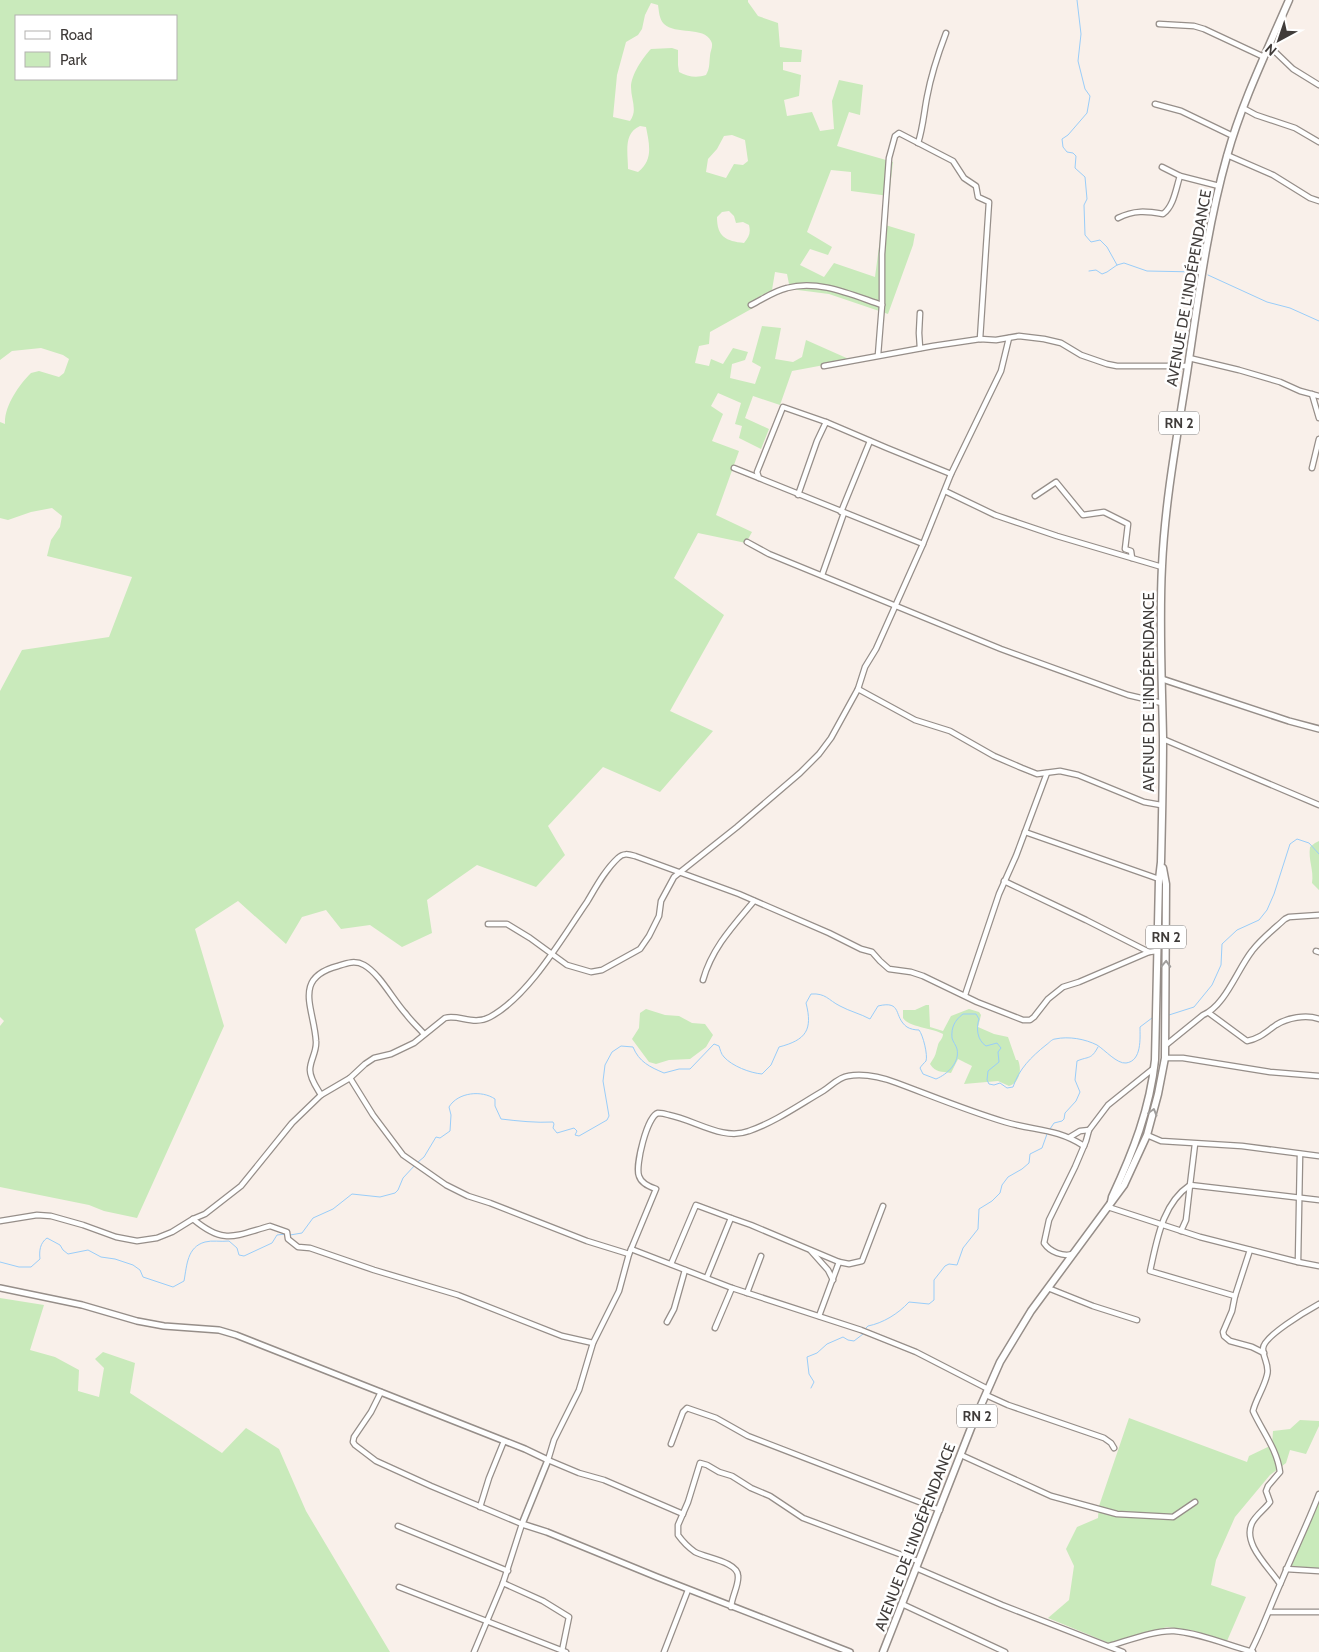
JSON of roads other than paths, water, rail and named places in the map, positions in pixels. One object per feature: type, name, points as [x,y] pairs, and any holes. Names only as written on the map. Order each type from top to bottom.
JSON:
[{"type":"main road","name":"AVENUE DE L'INDÉPENDANCE","points":[[1110,1204],[1142,1125],[1154,1068],[1154,1013],[1161,862],[1163,739],[1160,634],[1162,567],[1166,514],[1189,358],[1210,228],[1227,155],[1243,108],[1289,0]]},
{"type":"main road","name":"AVENUE DE L'INDÉPENDANCE","points":[[884,1652],[918,1561],[1000,1362],[1017,1332],[1048,1288],[1115,1199],[1124,1185],[1147,1135],[1158,1094],[1166,1045],[1166,884],[1161,862]]},
{"type":"street","points":[[1159,24],[1185,25],[1204,29],[1264,57]]},
{"type":"street","points":[[918,143],[936,58],[946,33]]},
{"type":"street","points":[[1268,46],[1293,69],[1319,85]]},
{"type":"street","points":[[1155,104],[1181,111],[1233,136]]},
{"type":"street","points":[[1243,108],[1256,115],[1295,128],[1319,142]]},
{"type":"street","points":[[878,355],[882,305],[882,254],[889,158],[895,136],[899,132],[953,161],[964,178],[976,186],[978,197],[989,202],[980,339]]},
{"type":"street","points":[[1227,155],[1273,175],[1310,198],[1319,201]]},
{"type":"street","points":[[1162,167],[1180,176],[1219,186]]},
{"type":"street","points":[[1118,218],[1128,213],[1142,210],[1163,214],[1168,211],[1180,176]]},
{"type":"street","points":[[752,305],[789,287],[818,286],[882,305]]},
{"type":"street","points":[[920,313],[920,348]]},
{"type":"street","points":[[824,366],[920,348],[980,339],[1019,336],[1044,339],[1061,344],[1081,355],[1117,366],[1188,366]]},
{"type":"street","points":[[488,924],[508,924],[567,965],[591,972],[602,970],[632,955],[640,949],[649,936],[659,916],[661,901],[666,889],[674,877],[737,827],[800,773],[819,754],[831,738],[858,689],[865,668],[876,649],[923,544],[951,474],[1001,371],[1010,338]]},
{"type":"street","points":[[1189,358],[1239,370],[1319,396]]},
{"type":"street","points":[[1312,394],[1319,418]]},
{"type":"street","points":[[759,478],[757,472],[783,407],[826,422],[951,474]]},
{"type":"street","points":[[798,495],[817,441],[826,422]]},
{"type":"street","points":[[1312,468],[1319,439]]},
{"type":"street","points":[[822,575],[842,513],[870,441]]},
{"type":"street","points":[[734,468],[923,544]]},
{"type":"street","points":[[1035,496],[1056,482],[1083,515],[1104,512],[1128,524],[1125,549],[1131,550],[1132,558]]},
{"type":"street","points":[[945,491],[995,515],[1057,536],[1162,567]]},
{"type":"street","points":[[747,542],[769,554],[894,606],[1074,676],[1128,695],[1162,703]]},
{"type":"street","points":[[1162,679],[1319,729]]},
{"type":"street","points":[[858,689],[914,720],[950,731],[994,756],[1022,768],[1038,774],[1060,771],[1078,776],[1144,802],[1161,805]]},
{"type":"street","points":[[1163,739],[1319,805]]},
{"type":"street","points":[[965,995],[976,958],[1004,881],[1047,773]]},
{"type":"street","points":[[1025,832],[1159,879]]},
{"type":"street","points":[[0,1220],[37,1215],[51,1216],[84,1225],[116,1237],[137,1241],[157,1238],[205,1214],[241,1186],[292,1123],[320,1095],[350,1078],[370,1061],[401,1050],[414,1043],[438,1022],[450,1016],[471,1021],[489,1018],[529,985],[608,869],[623,854],[682,872],[739,894],[829,932],[861,949],[872,952],[889,969],[923,976],[1023,1020],[1030,1020],[1034,1017],[1040,1007],[1058,990],[1149,952],[1157,951]]},
{"type":"street","points":[[1004,881],[1149,952]]},
{"type":"street","points":[[703,980],[707,965],[714,952],[754,901]]},
{"type":"street","points":[[1166,1045],[1203,1015],[1209,1013],[1231,988],[1240,968],[1253,950],[1285,919],[1289,917],[1319,915]]},
{"type":"street","points":[[320,1095],[311,1077],[310,1070],[316,1050],[316,1042],[314,1025],[308,1004],[311,985],[316,976],[328,969],[354,962],[363,964],[374,974],[406,1015],[424,1034]]},
{"type":"street","points":[[1209,1013],[1247,1041],[1257,1038],[1287,1020],[1309,1017],[1319,1019]]},
{"type":"street","points":[[1165,1058],[1183,1058],[1270,1072],[1319,1076]]},
{"type":"street","points":[[1073,1254],[1066,1256],[1051,1250],[1044,1243],[1050,1220],[1084,1146],[1089,1130],[1112,1102],[1154,1068]]},
{"type":"street","points":[[474,1652],[504,1583],[522,1524],[548,1460],[554,1440],[579,1390],[593,1343],[619,1291],[630,1251],[656,1189],[642,1182],[638,1176],[638,1166],[651,1120],[659,1113],[678,1117],[720,1132],[741,1134],[765,1124],[844,1077],[868,1075],[888,1080],[1003,1121],[1056,1132],[1070,1137],[1084,1146]]},
{"type":"street","points":[[350,1078],[372,1115],[402,1155],[446,1185],[468,1196],[587,1241],[630,1251],[671,1264],[732,1288],[819,1316],[916,1352],[1008,1405],[1104,1438],[1114,1448]]},
{"type":"street","points":[[1070,1137],[1080,1131],[1089,1130]]},
{"type":"street","points":[[1147,1135],[1162,1141],[1242,1146],[1319,1156]]},
{"type":"street","points":[[1181,1231],[1186,1220],[1195,1144]]},
{"type":"street","points":[[1298,1262],[1300,1154]]},
{"type":"street","points":[[1235,1296],[1150,1271],[1161,1224],[1174,1200],[1190,1185],[1319,1200]]},
{"type":"street","points":[[1110,1204],[1181,1231],[1319,1266]]},
{"type":"street","points":[[671,1264],[696,1205],[809,1248],[839,1262],[849,1264],[862,1261],[883,1206]]},
{"type":"street","points":[[707,1277],[731,1218]]},
{"type":"street","points":[[193,1219],[205,1229],[220,1236],[244,1234],[270,1226],[287,1232],[287,1238],[298,1247],[310,1248],[366,1268],[458,1295],[562,1336],[593,1343]]},
{"type":"street","points":[[809,1248],[833,1280]]},
{"type":"street","points":[[1250,1250],[1232,1311],[1223,1332],[1224,1336],[1230,1341],[1252,1347],[1264,1353]]},
{"type":"street","points":[[747,1293],[761,1256]]},
{"type":"street","points":[[819,1316],[839,1262]]},
{"type":"street","points":[[667,1322],[674,1309],[685,1270]]},
{"type":"street","points":[[0,1288],[82,1305],[164,1326],[219,1330],[236,1335],[548,1460],[604,1480],[683,1514]]},
{"type":"street","points":[[715,1328],[732,1288]]},
{"type":"street","points":[[1048,1288],[1064,1296],[1137,1320]]},
{"type":"street","points":[[1280,1584],[1259,1556],[1252,1542],[1250,1531],[1253,1521],[1270,1502],[1266,1492],[1268,1486],[1280,1472],[1272,1446],[1253,1411],[1267,1376],[1268,1368],[1264,1344],[1268,1339],[1319,1304]]},
{"type":"street","points":[[382,1392],[354,1436],[353,1442],[376,1461],[522,1524],[850,1652]]},
{"type":"street","points":[[671,1444],[683,1412],[687,1408],[716,1418],[762,1442],[940,1510]]},
{"type":"street","points":[[480,1507],[504,1441]]},
{"type":"street","points":[[961,1455],[1051,1496],[1116,1514],[1173,1517],[1195,1502]]},
{"type":"street","points":[[731,1607],[738,1577],[737,1570],[730,1564],[704,1556],[686,1545],[678,1535],[678,1525],[700,1463],[732,1476],[751,1488],[770,1496],[803,1518],[918,1561]]},
{"type":"street","points":[[1109,1646],[1173,1631],[1204,1637],[1252,1652],[1319,1494]]},
{"type":"street","points":[[398,1526],[508,1571]]},
{"type":"street","points":[[916,1568],[1002,1605],[1123,1652]]},
{"type":"street","points":[[1286,1569],[1319,1571]]},
{"type":"street","points":[[400,1587],[564,1651],[569,1620],[566,1614],[504,1583]]},
{"type":"street","points":[[664,1652],[688,1590]]},
{"type":"street","points":[[902,1604],[1005,1652]]},
{"type":"street","points":[[1270,1612],[1319,1612]]},
{"type":"waterway","points":[[1077,0],[1081,34],[1078,61],[1085,89],[1090,96],[1087,113],[1068,135],[1062,139],[1063,147],[1067,152],[1073,153],[1076,156],[1075,168],[1085,177],[1087,199],[1084,205],[1085,235],[1091,242],[1100,240],[1107,247],[1117,265]]},
{"type":"waterway","points":[[1089,271],[1096,270],[1102,274],[1124,263],[1147,271],[1197,272]]},
{"type":"waterway","points":[[1208,275],[1267,302],[1290,308],[1319,321]]},
{"type":"waterway","points":[[1169,1015],[1194,1007],[1212,985],[1221,965],[1222,944],[1237,930],[1259,920],[1267,910],[1290,844],[1297,839],[1309,843],[1319,854]]},
{"type":"waterway","points":[[418,1162],[424,1157],[436,1137],[440,1138],[450,1131],[451,1115],[449,1107],[458,1098],[470,1094],[484,1094],[495,1099],[495,1106],[501,1119],[553,1122],[553,1128],[557,1133],[574,1128],[577,1131],[575,1135],[579,1136],[607,1120],[609,1116],[603,1081],[605,1065],[612,1052],[621,1046],[633,1047],[638,1057],[664,1073],[679,1069],[690,1069],[714,1044],[719,1046],[723,1056],[736,1066],[747,1071],[762,1074],[771,1065],[779,1047],[796,1041],[805,1032],[809,1020],[806,1003],[811,994],[824,996],[836,1004],[870,1019],[878,1006],[891,1005],[894,1007],[900,1019],[908,1028],[919,1030],[921,1033],[925,1045],[926,1061],[920,1068],[923,1074],[936,1079],[949,1071],[957,1058],[957,1049],[952,1039],[953,1027],[956,1021],[963,1014],[976,1014],[979,1019],[978,1030],[981,1041],[986,1046],[997,1043],[1001,1048],[998,1052],[999,1062],[988,1071],[987,1080],[989,1084],[1000,1083],[1007,1088],[1013,1087],[1026,1064],[1054,1039],[1071,1038],[1087,1041],[1097,1045],[1122,1063],[1131,1061],[1135,1058],[1139,1048],[1140,1027],[1152,1018]]},
{"type":"waterway","points":[[1050,1129],[1054,1123],[1064,1119],[1065,1113],[1076,1101],[1080,1092],[1075,1080],[1077,1061],[1091,1056],[1098,1047]]},
{"type":"waterway","points":[[865,1329],[890,1317],[909,1302],[929,1304],[934,1300],[934,1280],[945,1266],[949,1264],[957,1265],[963,1248],[978,1229],[979,1209],[992,1201],[1000,1193],[1002,1185],[1008,1177],[1029,1163],[1030,1154],[1042,1148],[1047,1134]]},
{"type":"waterway","points":[[290,1235],[302,1233],[313,1218],[333,1209],[352,1194],[380,1197],[395,1193],[403,1178],[415,1165]]},
{"type":"waterway","points":[[0,1262],[19,1267],[31,1267],[40,1259],[40,1247],[47,1238],[60,1245],[68,1254],[88,1250],[101,1257],[133,1265],[140,1270],[143,1277],[173,1287],[184,1281],[191,1252],[199,1244],[208,1241],[229,1241],[237,1248],[239,1255],[244,1256],[272,1243],[277,1235],[286,1234]]},
{"type":"waterway","points":[[811,1388],[814,1382],[809,1374],[807,1357],[817,1353],[827,1344],[843,1337],[854,1341],[863,1334]]}]
